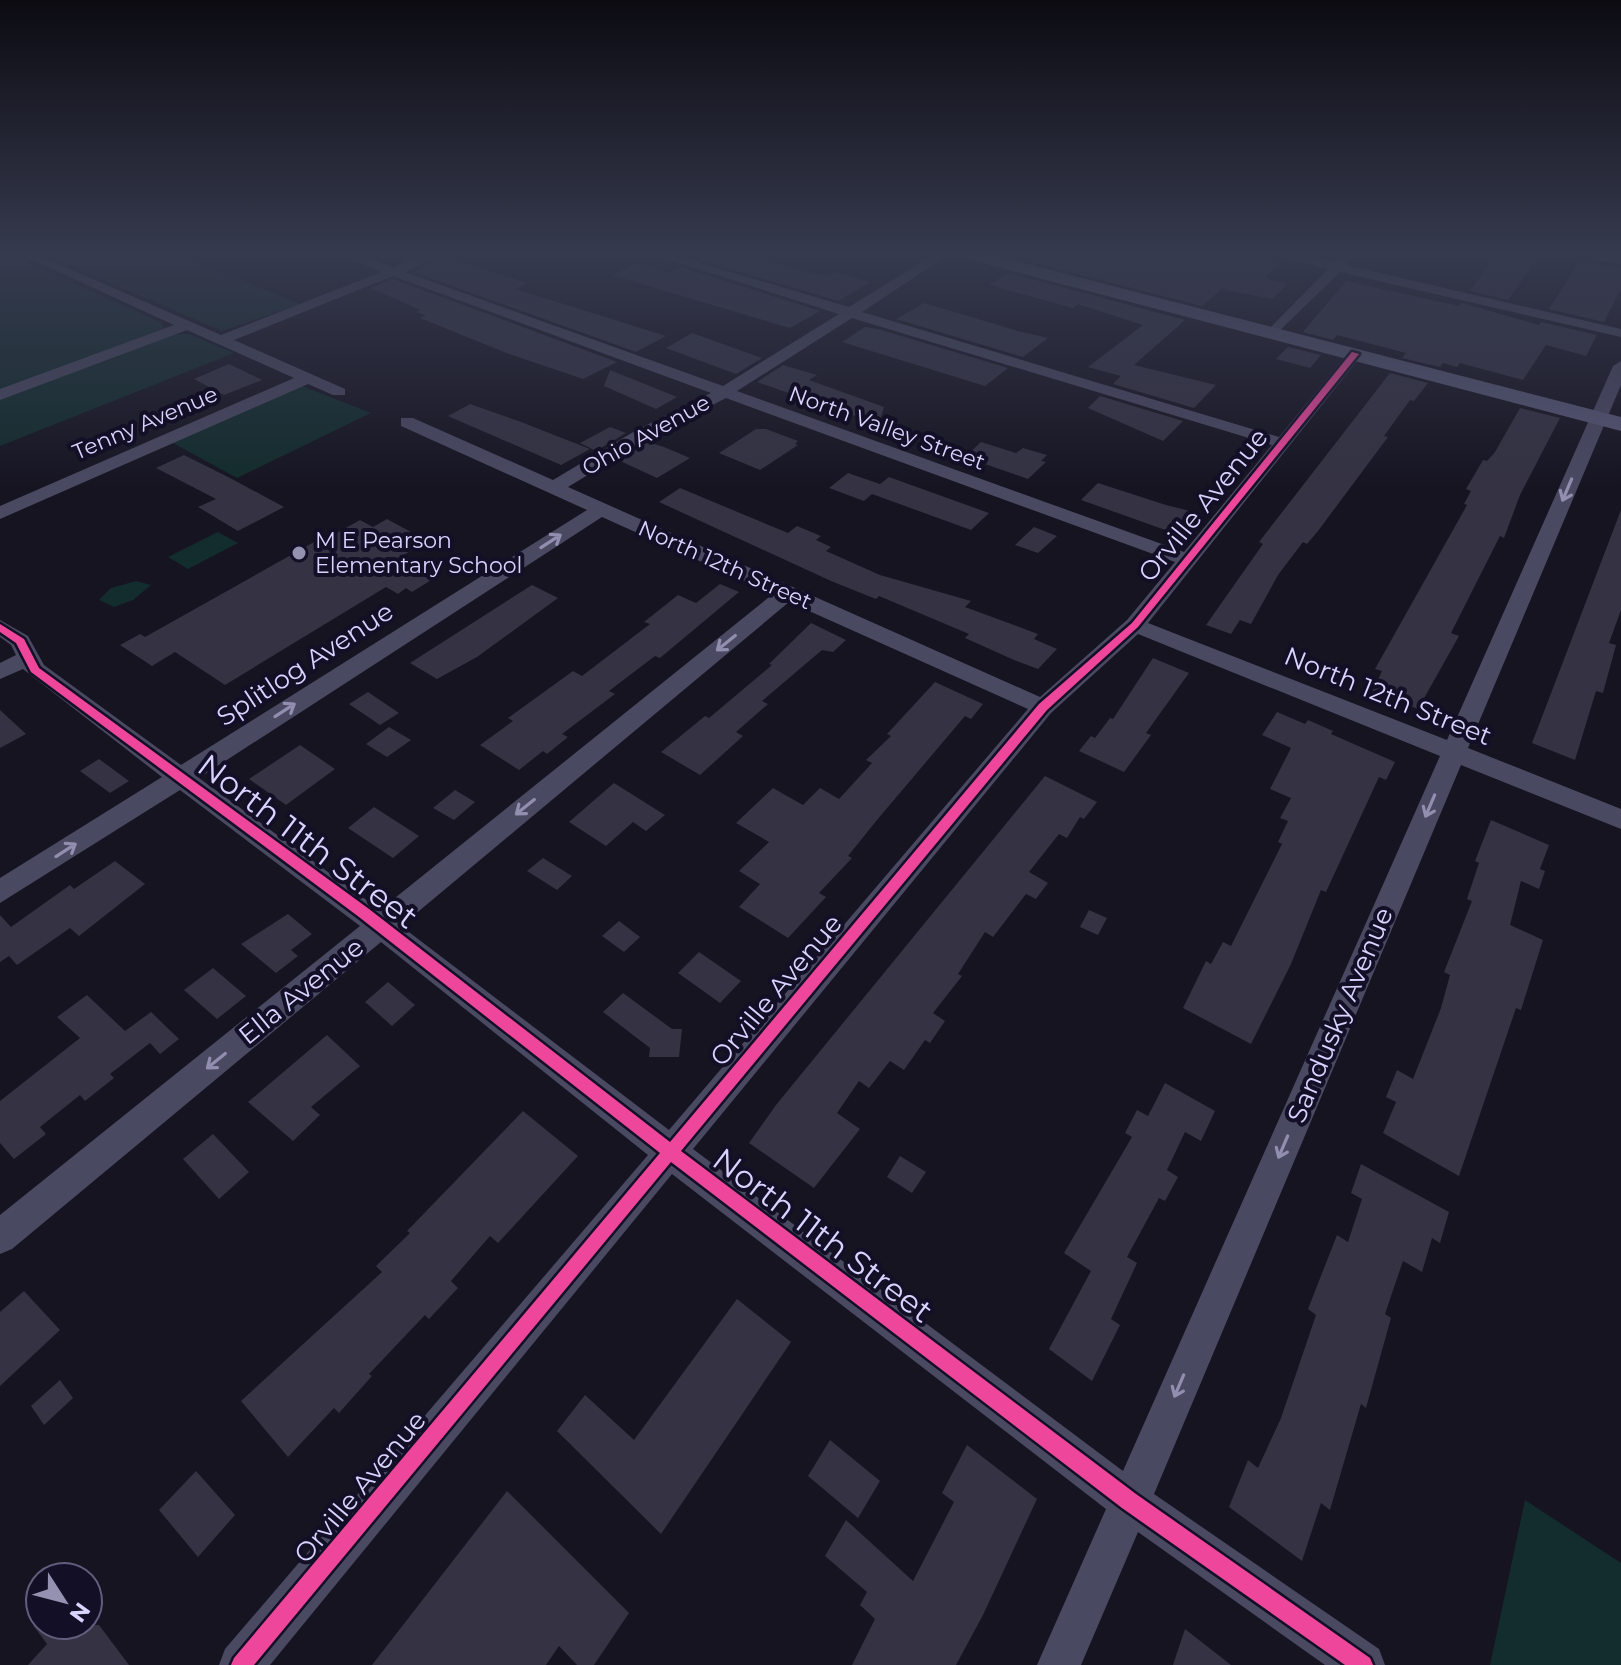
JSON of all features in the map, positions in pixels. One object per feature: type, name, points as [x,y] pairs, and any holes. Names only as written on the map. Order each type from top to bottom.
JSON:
[{"type":"street","points":[[0,395],[166,333]]},
{"type":"street","points":[[204,333],[339,392]]},
{"type":"street","points":[[221,340],[239,333]]},
{"type":"street","name":"North Valley Street","points":[[560,333],[1187,560]]},
{"type":"street","name":"Ohio Avenue","points":[[553,488],[641,435],[723,393],[821,333]]},
{"type":"street","points":[[913,333],[1282,443]]},
{"type":"street","points":[[1277,333],[1610,421]]},
{"type":"street","name":"Orville Avenue","points":[[241,1665],[1043,707],[1135,625],[1355,354]]},
{"type":"street","name":"Sandusky Avenue","points":[[1059,1665],[1454,752],[1610,421],[1621,366]]},
{"type":"street","name":"Tenny Avenue","points":[[0,513],[308,378]]},
{"type":"street","name":"North 12th Street","points":[[407,422],[1043,707]]},
{"type":"street","name":"Splitlog Avenue","points":[[0,892],[600,510]]},
{"type":"street","name":"Ella Avenue","points":[[0,1237],[787,593]]},
{"type":"street","name":"North 12th Street","points":[[1135,625],[1621,819]]},
{"type":"street","name":"North 11th Street","points":[[0,627],[20,641],[14,665],[35,670],[180,777],[380,926],[669,1151],[1129,1501],[1363,1665]]},
{"type":"green space","points":[[0,333],[153,333],[0,392]]},
{"type":"green space","points":[[173,334],[188,334],[234,353],[0,446],[0,399]]},
{"type":"green space","points":[[302,386],[371,413],[237,478],[173,443]]},
{"type":"green space","points":[[218,532],[238,543],[188,569],[168,557]]},
{"type":"green space","points":[[136,581],[151,585],[133,600],[114,607],[99,600],[111,588]]},
{"type":"green space","points":[[1525,1500],[1621,1563],[1621,1665],[1490,1665]]},
{"type":"building","points":[[456,333],[538,333],[617,362],[583,379]]},
{"type":"building","points":[[582,333],[655,333],[666,336],[636,352]]},
{"type":"building","points":[[692,333],[762,358],[736,374],[666,348]]},
{"type":"building","points":[[856,333],[890,333],[1008,368],[985,386],[842,342]]},
{"type":"building","points":[[942,333],[1025,333],[1048,338],[1023,357]]},
{"type":"building","points":[[1133,333],[1171,333],[1134,365],[1216,385],[1194,408],[1113,384],[1121,376],[1088,367]]},
{"type":"building","points":[[1306,333],[1597,335],[1586,356],[1546,345],[1523,380],[1460,363],[1457,367],[1443,363],[1440,367],[1402,358],[1406,353],[1337,335],[1333,340]]},
{"type":"building","points":[[1288,347],[1321,355],[1310,368],[1276,359]]},
{"type":"building","points":[[229,364],[262,380],[224,395],[194,379]]},
{"type":"building","points":[[783,365],[817,375],[809,380],[884,407],[879,424],[757,382]]},
{"type":"building","points":[[610,370],[677,397],[656,409],[604,386]]},
{"type":"building","points":[[1390,373],[1428,383],[1414,401],[1410,400],[1384,436],[1388,437],[1318,531],[1307,544],[1303,542],[1278,575],[1251,624],[1240,620],[1231,634],[1206,625],[1263,544],[1259,542]]},
{"type":"building","points":[[1100,396],[1183,421],[1163,441],[1088,408]]},
{"type":"building","points":[[470,404],[590,449],[561,465],[448,416]]},
{"type":"building","points":[[1520,408],[1560,418],[1520,495],[1504,538],[1500,536],[1451,633],[1459,636],[1418,709],[1372,692],[1382,671],[1375,669],[1467,505],[1464,504],[1471,491],[1466,489],[1483,460],[1487,461],[1495,452]]},
{"type":"building","points":[[610,427],[626,433],[596,451],[580,443]]},
{"type":"building","points":[[756,429],[766,429],[798,441],[795,444],[798,445],[760,470],[719,453]]},
{"type":"building","points":[[648,442],[690,458],[657,478],[618,460]]},
{"type":"building","points":[[981,442],[1016,453],[1023,448],[1047,455],[1041,461],[1046,462],[1028,479],[965,457]]},
{"type":"building","points":[[184,455],[284,507],[238,531],[198,507],[216,499],[156,468]]},
{"type":"building","points":[[848,473],[880,484],[889,477],[989,513],[971,530],[872,494],[864,501],[829,488]]},
{"type":"building","points":[[1098,483],[1190,511],[1171,532],[1081,500]]},
{"type":"building","points":[[680,488],[788,533],[797,526],[821,536],[816,540],[831,547],[826,551],[880,575],[971,601],[965,607],[1038,634],[1034,639],[1057,649],[1038,669],[1014,660],[965,638],[969,634],[879,596],[876,599],[831,581],[659,502]]},
{"type":"building","points":[[1621,510],[1621,610],[1609,643],[1616,645],[1603,693],[1596,691],[1575,760],[1532,743]]},
{"type":"building","points":[[387,519],[411,532],[397,540],[414,549],[400,557],[436,577],[412,592],[406,588],[398,594],[386,587],[225,685],[175,652],[152,666],[120,645],[140,634],[145,637],[323,537],[326,539],[360,520],[373,527]]},
{"type":"building","points":[[1034,527],[1057,536],[1038,553],[1015,545]]},
{"type":"building","points":[[720,584],[739,592],[660,658],[655,656],[609,691],[615,694],[562,734],[568,737],[547,754],[543,751],[519,770],[480,745],[513,721],[508,718],[573,671],[582,676],[650,624],[644,622],[678,595],[696,603]]},
{"type":"building","points":[[532,585],[558,598],[477,657],[437,679],[410,663]]},
{"type":"building","points":[[811,623],[846,640],[833,652],[822,650],[762,701],[768,704],[736,732],[743,736],[700,775],[661,752],[705,716],[709,718],[772,665],[769,664]]},
{"type":"building","points":[[1153,658],[1189,673],[1146,733],[1151,735],[1124,772],[1079,751],[1091,736],[1095,738],[1110,718],[1113,719]]},
{"type":"building","points":[[935,682],[983,704],[971,719],[965,716],[877,820],[848,856],[852,858],[819,893],[826,897],[788,938],[739,907],[760,884],[739,871],[769,842],[736,823],[773,788],[803,805],[820,788],[839,799],[872,763],[866,760],[891,736],[887,734]]},
{"type":"building","points":[[368,692],[399,713],[380,725],[349,704]]},
{"type":"building","points":[[0,710],[26,734],[0,748]]},
{"type":"building","points":[[1277,712],[1305,724],[1308,720],[1333,731],[1331,734],[1395,762],[1386,780],[1379,777],[1326,892],[1321,890],[1291,964],[1251,1044],[1183,1008],[1206,961],[1211,964],[1223,942],[1231,946],[1282,844],[1278,842],[1288,821],[1280,818],[1291,798],[1270,789],[1291,748],[1262,735]]},
{"type":"building","points":[[389,727],[411,740],[387,757],[366,744]]},
{"type":"building","points":[[300,745],[335,769],[286,805],[249,779]]},
{"type":"building","points":[[99,759],[129,781],[110,793],[80,771]]},
{"type":"building","points":[[1045,776],[1097,802],[1084,819],[1080,817],[1067,838],[1059,834],[1029,872],[1048,883],[1036,899],[1026,894],[993,937],[985,932],[958,974],[962,976],[933,1013],[945,1021],[930,1043],[925,1040],[904,1070],[890,1061],[869,1088],[859,1081],[837,1113],[860,1129],[814,1188],[749,1143],[776,1105]]},
{"type":"building","points":[[614,783],[665,815],[646,831],[633,822],[606,846],[569,822]]},
{"type":"building","points":[[455,790],[475,802],[454,820],[433,808]]},
{"type":"building","points":[[374,807],[419,836],[393,858],[348,828]]},
{"type":"building","points":[[1491,820],[1549,845],[1540,869],[1545,871],[1539,889],[1521,881],[1510,925],[1543,940],[1521,1010],[1516,1008],[1459,1176],[1383,1133],[1396,1102],[1386,1097],[1397,1070],[1413,1079],[1441,1008],[1450,975],[1444,972],[1472,901],[1467,899],[1479,863],[1475,861]]},
{"type":"building","points":[[543,858],[572,876],[557,890],[527,871]]},
{"type":"building","points":[[115,861],[145,884],[79,936],[70,928],[17,965],[9,956],[0,962],[0,915],[11,927],[70,885],[74,889]]},
{"type":"building","points":[[1089,910],[1107,918],[1098,935],[1080,927]]},
{"type":"building","points":[[288,914],[312,934],[291,950],[298,956],[276,973],[241,944]]},
{"type":"building","points":[[619,921],[640,937],[624,952],[602,936]]},
{"type":"building","points":[[699,952],[741,981],[720,1003],[678,973]]},
{"type":"building","points":[[213,968],[246,996],[217,1019],[184,990]]},
{"type":"building","points":[[388,982],[415,1005],[392,1026],[365,1002]]},
{"type":"building","points":[[623,993],[672,1029],[682,1029],[679,1057],[649,1057],[650,1048],[603,1012]]},
{"type":"building","points":[[87,995],[125,1031],[151,1012],[179,1039],[160,1054],[150,1043],[110,1074],[114,1078],[85,1101],[80,1095],[40,1127],[46,1134],[14,1159],[0,1143],[0,1101],[80,1038],[57,1017]]},
{"type":"building","points":[[327,1035],[360,1066],[311,1107],[320,1115],[293,1141],[248,1102]]},
{"type":"building","points":[[1165,1083],[1215,1111],[1201,1141],[1185,1132],[1167,1170],[1178,1177],[1165,1201],[1159,1198],[1127,1257],[1137,1263],[1111,1319],[1120,1325],[1092,1381],[1049,1349],[1091,1271],[1064,1253],[1132,1137],[1125,1133],[1137,1110],[1148,1116]]},
{"type":"building","points":[[523,1111],[578,1156],[498,1243],[490,1236],[451,1281],[458,1288],[429,1319],[425,1315],[369,1374],[372,1376],[339,1413],[334,1408],[288,1457],[241,1401],[382,1272],[376,1266]]},
{"type":"building","points":[[213,1134],[249,1172],[219,1199],[183,1159]]},
{"type":"building","points":[[900,1156],[926,1172],[912,1193],[887,1177]]},
{"type":"building","points":[[1361,1164],[1449,1212],[1440,1243],[1432,1238],[1422,1272],[1403,1261],[1385,1314],[1391,1318],[1366,1408],[1361,1404],[1330,1510],[1321,1503],[1302,1561],[1229,1507],[1248,1460],[1258,1468],[1281,1418],[1316,1315],[1308,1309],[1337,1235],[1348,1242],[1362,1199],[1351,1193]]},
{"type":"building","points":[[24,1291],[60,1330],[0,1386],[0,1312]]},
{"type":"building","points":[[737,1299],[791,1342],[661,1534],[557,1431],[585,1395],[634,1440]]},
{"type":"building","points":[[60,1380],[73,1398],[44,1425],[31,1406]]},
{"type":"building","points":[[830,1440],[880,1481],[858,1518],[808,1476]]},
{"type":"building","points":[[967,1445],[1037,1499],[983,1615],[956,1665],[852,1665],[875,1619],[860,1605],[867,1592],[825,1556],[846,1520],[913,1581],[954,1502],[942,1493]]},
{"type":"building","points":[[196,1471],[235,1515],[198,1557],[159,1510]]},
{"type":"building","points":[[507,1491],[629,1613],[594,1665],[577,1665],[559,1646],[546,1665],[372,1665]]},
{"type":"building","points":[[1185,1629],[1231,1665],[1173,1665]]},
{"type":"building","points":[[104,1632],[129,1665],[28,1665],[47,1644],[45,1641],[104,1641]]},
{"type":"cycle path","points":[[241,1665],[1043,707],[1135,625],[1355,354]]},
{"type":"cycle path","points":[[0,627],[20,641],[35,670],[364,913],[669,1151],[1129,1501],[1363,1665]]},
{"type":"place","name":"M E Pearson Elementary School","points":[[299,553]]}]
